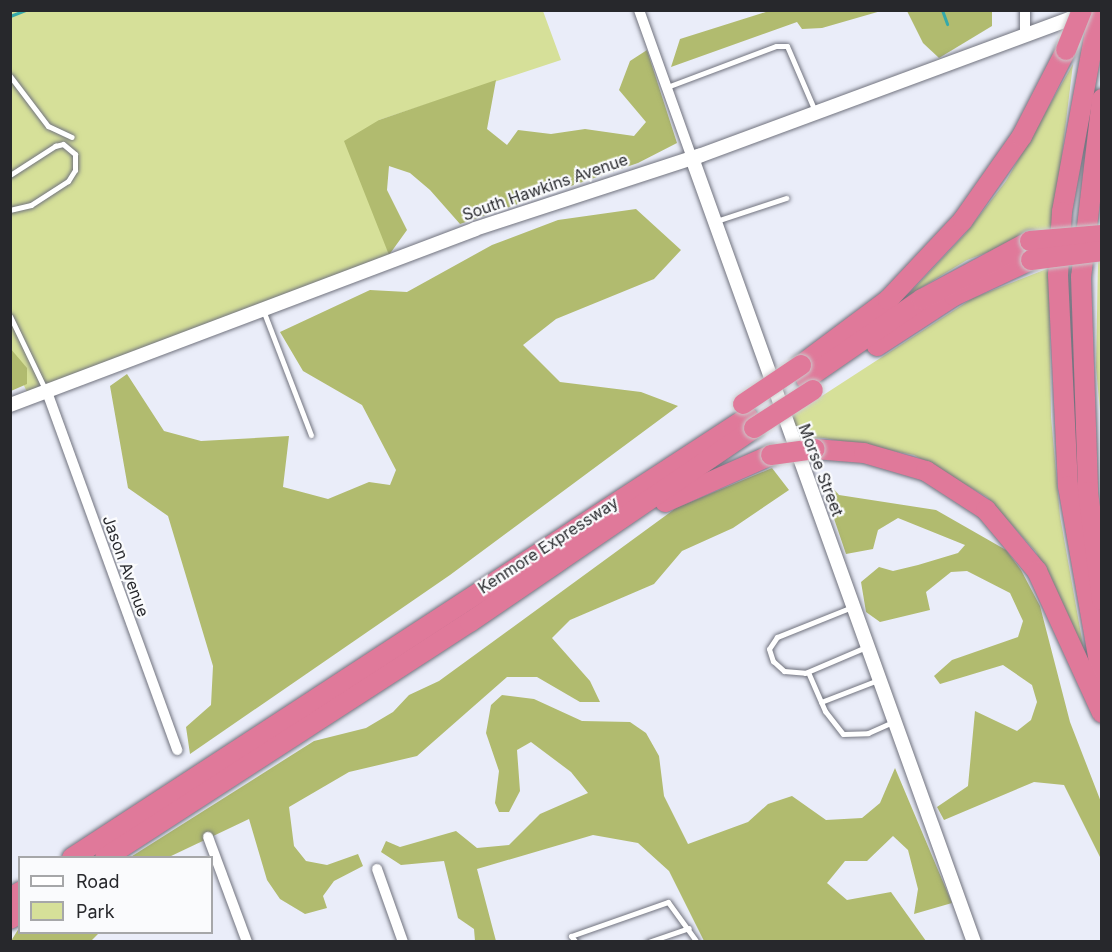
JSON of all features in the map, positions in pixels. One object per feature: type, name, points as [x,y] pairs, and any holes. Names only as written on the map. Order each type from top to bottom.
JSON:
[{"type":"highway","points":[[748,416],[807,378],[888,300],[963,220],[1022,136],[1066,50],[1082,10]]},
{"type":"highway","points":[[1099,10],[1091,42],[1062,212],[1059,357],[1068,486],[1101,679]]},
{"type":"highway","points":[[1101,99],[1081,277],[1088,492],[1101,600]]},
{"type":"highway","points":[[580,547],[748,416],[922,299],[1030,250],[1101,235]]},
{"type":"highway","points":[[1030,250],[1101,251]]},
{"type":"highway","points":[[1083,326],[1101,488]]},
{"type":"highway","name":"Kenmore Expressway","points":[[75,856],[748,416]]},
{"type":"highway","points":[[580,547],[710,478],[771,456],[815,449],[864,453],[926,471],[986,510],[1016,542],[1046,587],[1101,713]]},
{"type":"highway","name":"Kenmore Expressway","points":[[108,856],[580,547]]},
{"type":"street","name":"Morse Street","points":[[639,10],[974,942]]},
{"type":"street","points":[[1025,10],[1025,36]]},
{"type":"street","name":"South Hawkins Avenue","points":[[10,405],[475,229],[692,158],[817,114],[1093,10]]},
{"type":"street","name":"Jason Avenue","points":[[46,392],[177,750]]},
{"type":"street","points":[[208,837],[247,942]]},
{"type":"street","points":[[377,869],[403,942]]},
{"type":"lane","points":[[667,87],[776,46],[787,46],[817,114]]},
{"type":"lane","points":[[11,77],[48,126],[72,137]]},
{"type":"lane","points":[[10,175],[55,146],[63,144],[75,154],[75,170],[68,181],[31,205],[10,210]]},
{"type":"lane","points":[[714,221],[786,198]]},
{"type":"lane","points":[[263,310],[311,435]]},
{"type":"lane","points":[[10,316],[46,392]]},
{"type":"lane","points":[[854,606],[777,637],[769,649],[773,661],[784,671],[808,672],[868,647]]},
{"type":"lane","points":[[808,672],[821,702],[843,734],[868,733],[895,722]]},
{"type":"lane","points":[[821,702],[879,680]]},
{"type":"lane","points":[[576,942],[571,936],[668,902],[697,942]]},
{"type":"lane","points":[[648,942],[689,928]]},
{"type":"green space","points":[[772,10],[881,11],[822,28],[802,29],[797,22],[671,67],[680,39]]},
{"type":"green space","points":[[11,11],[543,11],[561,60],[379,120],[389,255],[27,392],[11,358]]},
{"type":"green space","points":[[907,11],[992,11],[992,26],[939,58],[923,43]]},
{"type":"green space","points":[[647,50],[677,143],[638,163],[460,224],[430,190],[410,173],[389,166],[387,190],[407,230],[389,255],[344,141],[379,120],[496,80],[487,129],[507,145],[518,130],[551,134],[585,129],[634,136],[646,122],[619,90],[630,61]]},
{"type":"green space","points":[[1073,64],[1053,228],[967,260],[906,297],[966,233],[1006,181]]},
{"type":"green space","points":[[636,209],[681,250],[654,279],[556,319],[523,345],[560,382],[641,392],[678,406],[450,575],[190,754],[186,727],[211,705],[213,666],[168,516],[128,488],[110,386],[127,374],[164,431],[201,441],[289,436],[283,487],[328,499],[369,482],[390,485],[396,470],[362,405],[303,371],[280,332],[370,290],[407,292],[492,245],[558,220]]},
{"type":"green space","points":[[1098,261],[1102,261],[1101,422],[1096,367]]},
{"type":"green space","points":[[1049,268],[1051,417],[1060,516],[1084,651],[1036,552],[987,497],[914,455],[824,438],[800,439],[791,416],[973,298]]},
{"type":"green space","points":[[10,348],[27,368],[27,384],[11,391]]},
{"type":"green space","points":[[772,468],[789,490],[733,528],[682,551],[654,584],[570,620],[552,638],[590,681],[600,702],[580,702],[537,677],[507,677],[417,756],[349,772],[289,807],[294,846],[306,861],[327,865],[358,854],[363,866],[334,881],[323,896],[327,908],[305,914],[280,899],[267,880],[249,819],[171,856],[132,856],[314,741],[366,728],[393,712],[409,695],[439,681],[676,508]]},
{"type":"green space","points":[[833,488],[839,495],[936,510],[1006,550],[1021,570],[1040,606],[1070,722],[1101,802],[1101,859],[1064,785],[1034,782],[944,820],[937,807],[968,786],[975,711],[1017,731],[1031,720],[1037,702],[1032,685],[1003,665],[940,684],[934,676],[952,660],[1018,637],[1023,621],[1010,593],[967,571],[951,572],[926,592],[930,610],[880,622],[866,612],[861,582],[879,567],[893,571],[918,565],[958,553],[965,545],[898,518],[878,530],[873,549],[846,554],[828,501],[827,489]]},
{"type":"green space","points":[[502,695],[534,699],[582,721],[630,722],[646,733],[659,756],[664,796],[688,844],[748,822],[768,804],[792,796],[826,820],[862,818],[880,803],[895,768],[952,903],[914,914],[918,889],[908,850],[893,836],[867,861],[845,861],[827,883],[847,900],[891,892],[926,941],[704,941],[669,871],[638,843],[593,835],[477,869],[496,941],[475,941],[474,929],[458,918],[444,861],[401,865],[381,852],[386,841],[400,847],[456,831],[477,848],[509,845],[540,814],[588,793],[571,772],[531,742],[517,750],[520,791],[509,812],[499,812],[495,803],[499,771],[486,733],[491,705]]},
{"type":"green space","points":[[18,930],[18,934],[98,934],[91,941],[11,941]]},
{"type":"waterway","points":[[10,16],[26,10]]},
{"type":"waterway","points":[[942,10],[947,24]]}]
